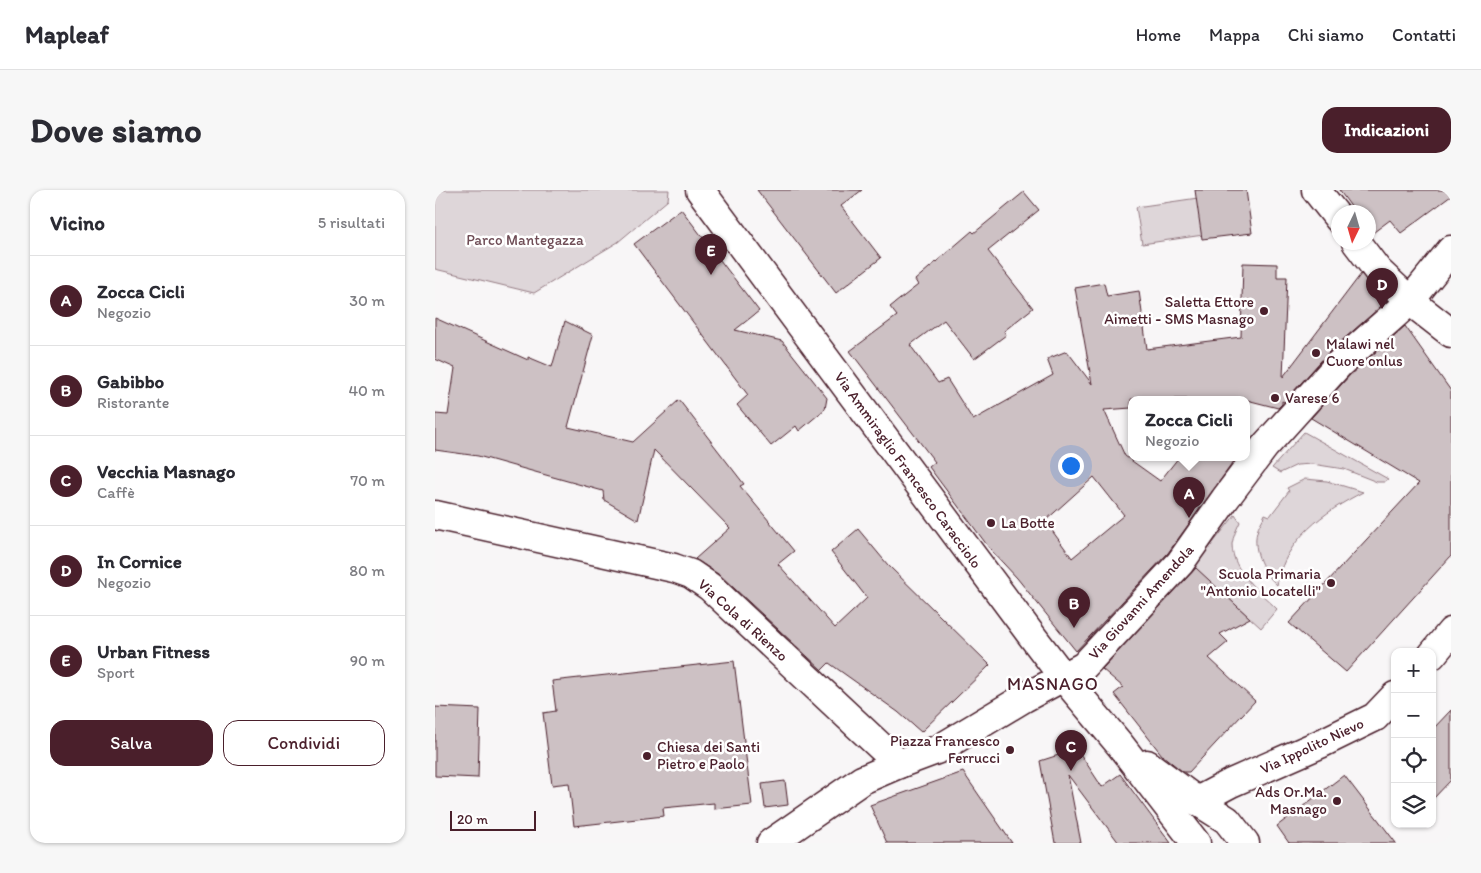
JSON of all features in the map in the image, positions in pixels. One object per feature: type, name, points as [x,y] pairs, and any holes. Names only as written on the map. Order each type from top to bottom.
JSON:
[{"type":"street","name":"Via Ammiraglio Francesco Caracciolo","points":[[700,190],[1064,678],[1121,746],[1196,843]]},
{"type":"street","points":[[1316,190],[1331,210]]},
{"type":"street","points":[[1362,250],[1379,271],[1410,301],[1451,333]]},
{"type":"street","name":"Via Giovanni Amendola","points":[[771,843],[862,780],[939,749],[1024,698],[1084,666],[1180,563],[1265,446],[1339,364],[1410,301],[1451,250]]},
{"type":"street","name":"Via Cola di Rienzo","points":[[435,515],[674,568],[691,574],[717,594],[899,764]]},
{"type":"street","points":[[1436,650],[1451,632]]},
{"type":"street","name":"Via Ippolito Nievo","points":[[1197,801],[1231,783],[1320,744],[1375,717],[1391,700]]},
{"type":"street","name":"Via Ammiraglio Francesco Caracciolo","points":[[1121,746],[1197,801],[1227,820],[1245,843]]},
{"type":"green space","name":"Parco Mantegazza","points":[[435,190],[669,190],[668,200],[618,242],[534,293],[435,269]]},
{"type":"green space","points":[[1239,192],[1244,229],[1142,244],[1136,207]]},
{"type":"green space","points":[[1304,432],[1388,479],[1384,482],[1377,482],[1344,469],[1312,464],[1297,465],[1280,473],[1272,468]]},
{"type":"green space","points":[[1305,479],[1327,481],[1363,492],[1334,508],[1308,529],[1288,554],[1281,569],[1277,585],[1268,575],[1260,561],[1256,546],[1258,530],[1265,514],[1270,516],[1289,491],[1287,488]]},
{"type":"green space","points":[[1235,515],[1240,522],[1232,544],[1233,554],[1241,572],[1277,609],[1261,628],[1194,567]]},
{"type":"building","points":[[757,190],[862,190],[841,206],[881,258],[836,293]]},
{"type":"building","points":[[1195,190],[1246,190],[1252,233],[1202,239]]},
{"type":"building","points":[[1339,190],[1451,190],[1451,196],[1401,233],[1390,220],[1376,230],[1376,205],[1350,205]]},
{"type":"building","points":[[1024,192],[1039,210],[988,251],[1033,308],[1004,331],[1006,335],[974,359],[944,320],[910,345],[938,383],[947,379],[973,420],[1053,375],[1047,359],[1067,351],[1092,384],[1075,288],[1104,283],[1107,296],[1139,291],[1147,349],[1241,337],[1243,263],[1277,264],[1277,277],[1287,277],[1283,377],[1361,274],[1387,301],[1329,352],[1284,402],[1282,401],[1278,408],[1250,401],[1250,396],[1128,396],[1128,408],[1104,410],[1128,461],[1132,461],[1160,481],[1176,461],[1234,461],[1168,553],[1076,651],[1017,578],[990,549],[929,467],[935,462],[850,351],[897,316],[890,307],[918,285],[915,280],[972,231],[974,233]],"holes":[[[1094,477],[1124,515],[1072,558],[1045,521]]]},
{"type":"building","points":[[681,209],[759,311],[735,330],[782,341],[827,398],[825,409],[799,431],[796,426],[771,446],[737,405],[748,395],[634,244]]},
{"type":"building","points":[[435,318],[528,360],[528,357],[552,367],[565,321],[593,335],[568,427],[633,442],[679,400],[744,484],[740,486],[794,551],[778,564],[835,628],[867,598],[831,552],[858,529],[888,565],[990,665],[921,732],[898,712],[829,663],[822,670],[721,576],[695,559],[730,528],[654,450],[638,520],[604,500],[603,491],[478,456],[435,450],[435,414],[448,415],[455,368],[435,359]]},
{"type":"building","points":[[1405,326],[1451,391],[1451,556],[1346,672],[1289,623],[1419,483],[1311,418],[1350,375]]},
{"type":"building","points":[[1196,568],[1250,618],[1220,634],[1228,642],[1209,658],[1255,701],[1189,772],[1183,772],[1162,755],[1114,694],[1123,687],[1102,669]]},
{"type":"building","name":"Chiesa dei Santi Pietro e Paolo","points":[[734,661],[752,805],[714,809],[714,803],[663,808],[664,816],[574,826],[569,783],[552,785],[543,713],[556,711],[552,681]]},
{"type":"building","points":[[435,707],[480,709],[478,778],[435,776]]},
{"type":"building","points":[[1451,710],[1451,780],[1436,796],[1436,738],[1436,726]]},
{"type":"building","points":[[1077,749],[1102,787],[1120,774],[1171,843],[1119,843],[1068,775],[1081,843],[1055,843],[1040,761]]},
{"type":"building","points":[[963,772],[1012,843],[887,843],[870,805]]},
{"type":"building","name":"Ads Or.Ma. Masnago","points":[[1344,775],[1396,843],[1289,843],[1277,826]]},
{"type":"building","points":[[785,781],[788,805],[765,808],[762,784]]},
{"type":"place","name":"Urban Fitness","points":[[711,275]]},
{"type":"place","name":"In Cornice","points":[[1382,309]]},
{"type":"place","name":"Saletta Ettore Aimetti - SMS Masnago","points":[[1264,311]]},
{"type":"place","name":"Malawi nel Cuore onlus","points":[[1316,353]]},
{"type":"place","name":"Varese 6","points":[[1275,398]]},
{"type":"place","name":"Zocca Cicli","points":[[1189,518]]},
{"type":"place","name":"La Botte","points":[[991,523]]},
{"type":"place","name":"Scuola Primaria \"Antonio Locatelli\"","points":[[1331,583]]},
{"type":"place","name":"Gabibbo","points":[[1074,628]]},
{"type":"place","name":"Piazza Francesco Ferrucci","points":[[1010,750]]},
{"type":"place","name":"Chiesa dei Santi Pietro e Paolo","points":[[647,756]]},
{"type":"place","name":"Vecchia Masnago","points":[[1071,771]]},
{"type":"place","name":"Ads Or.Ma. Masnago","points":[[1337,801]]},
{"type":"district","name":"MASNAGO","points":[[1053,684]]}]
